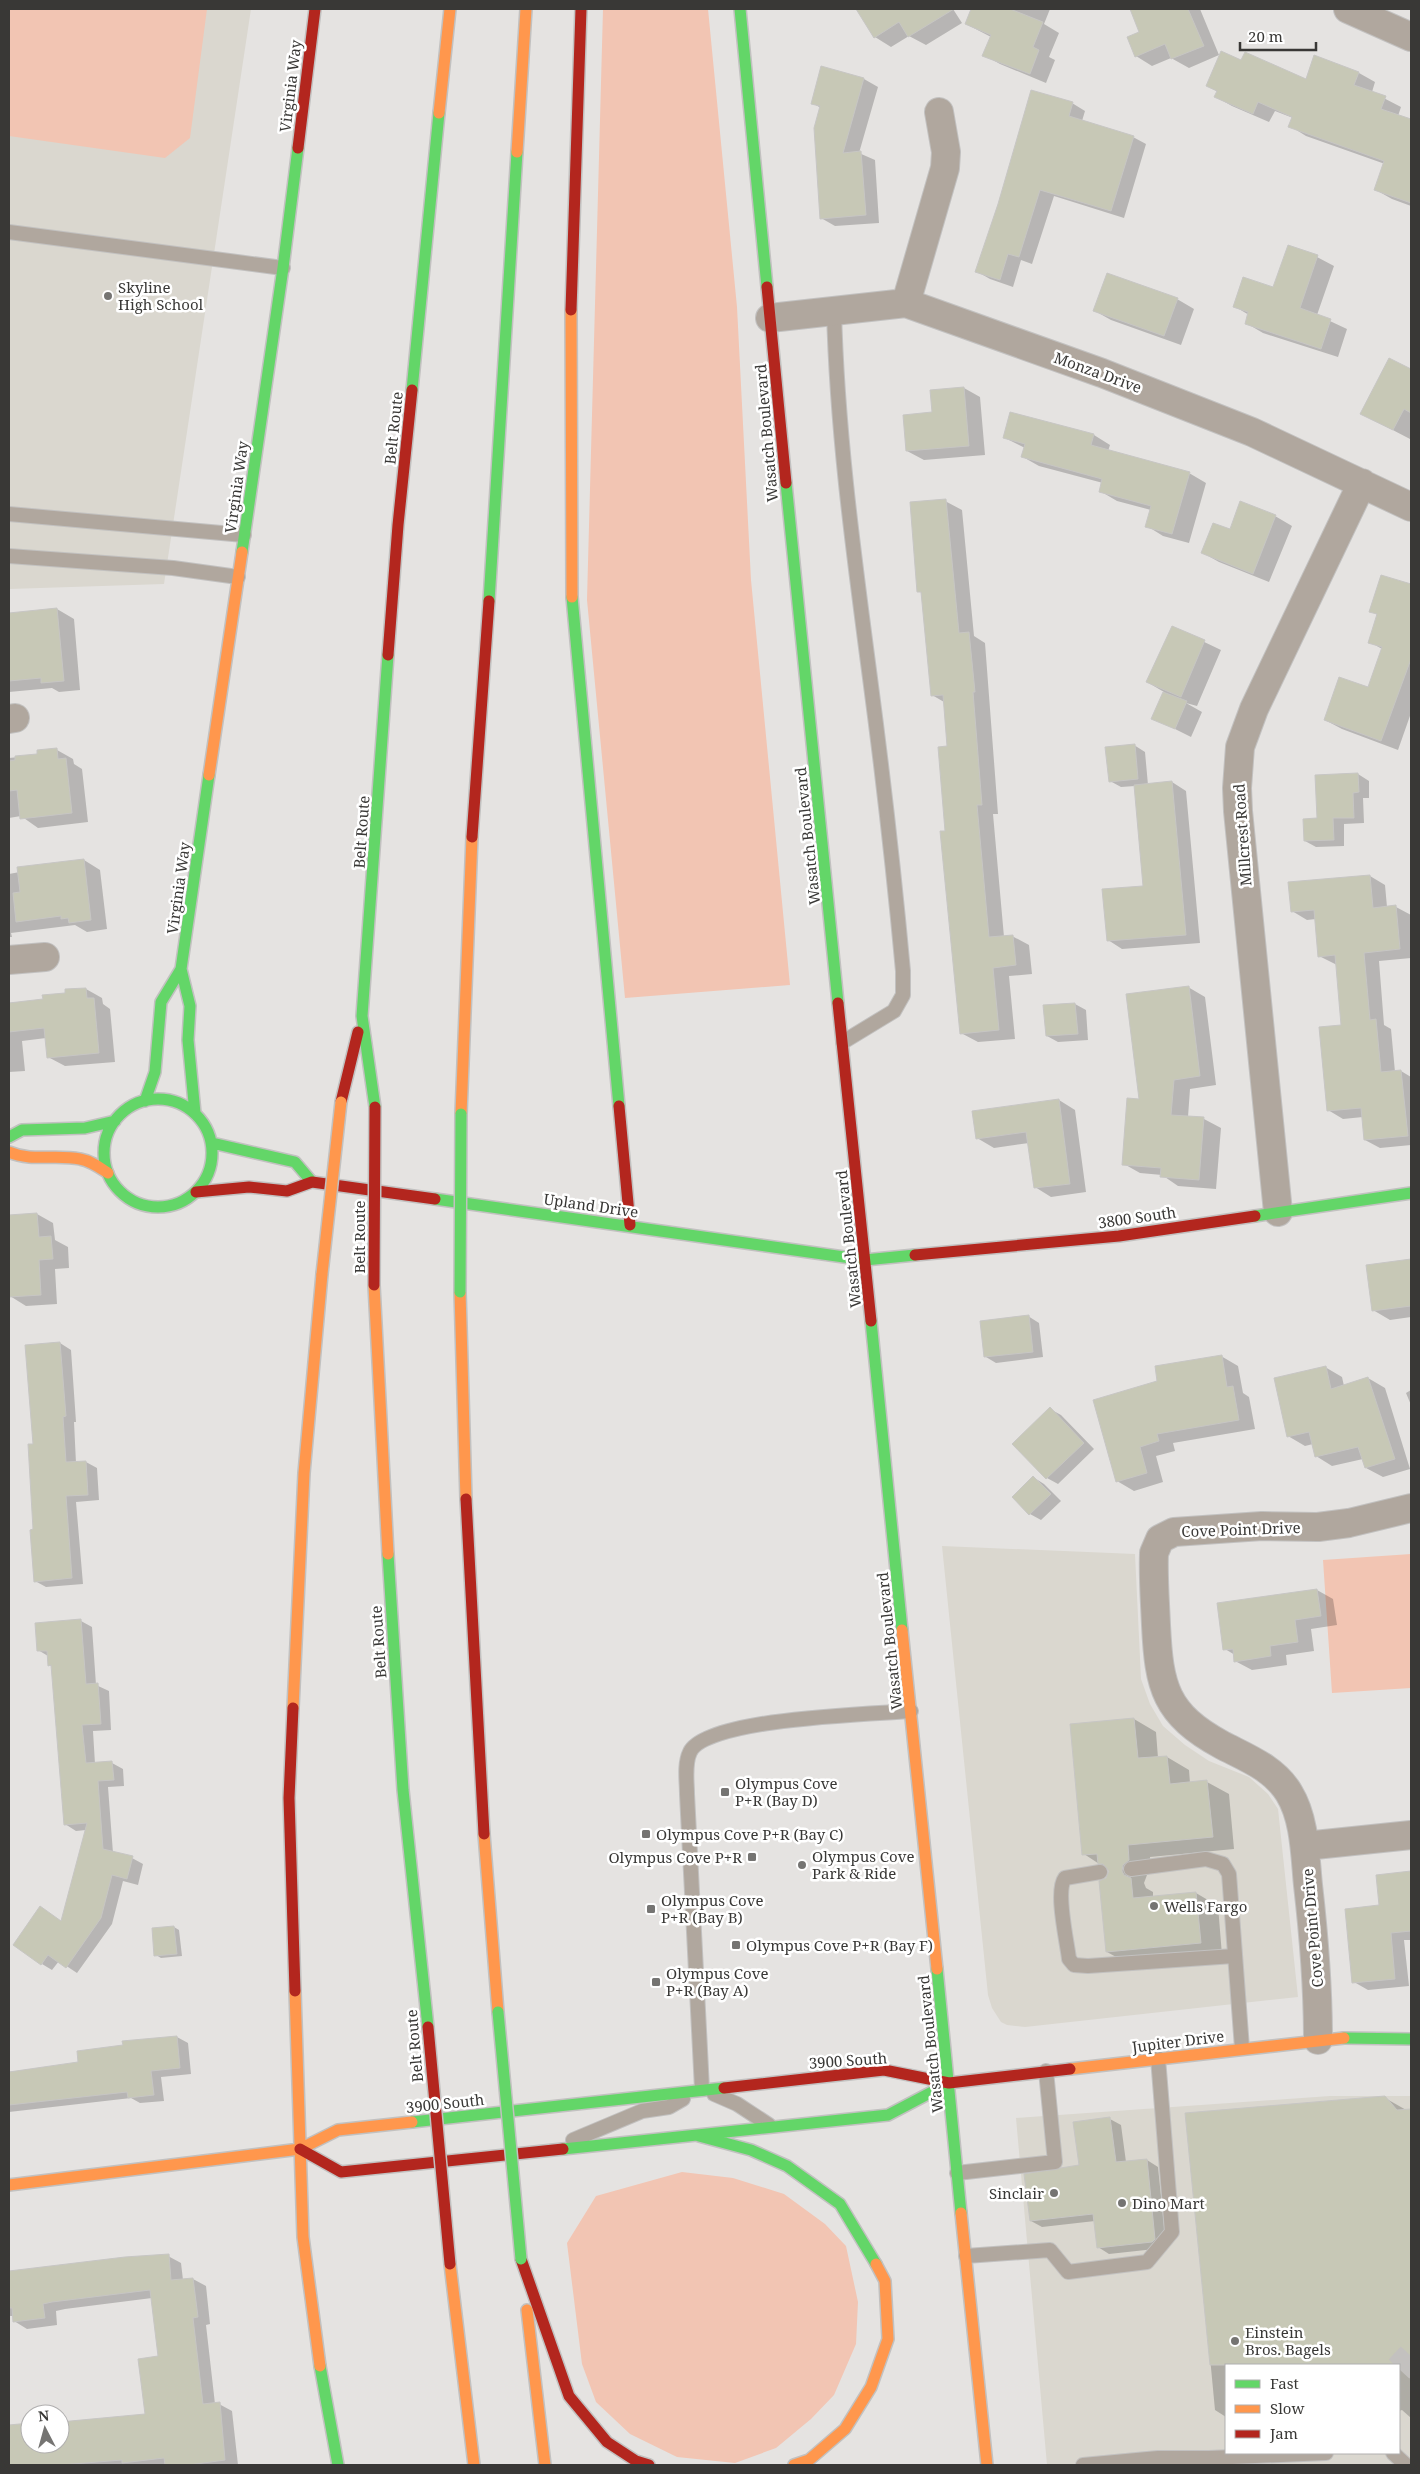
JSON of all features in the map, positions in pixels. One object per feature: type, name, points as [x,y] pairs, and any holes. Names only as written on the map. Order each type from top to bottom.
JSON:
[{"type":"main road","name":"Virginia Way","points":[[195,1113],[188,1040],[190,1006],[181,969],[283,268],[315,9]]},
{"type":"main road","name":"Belt Route","points":[[450,9],[398,525],[362,1016],[375,1107],[374,1286],[387,1543],[403,1790],[450,2264],[474,2465]]},
{"type":"main road","points":[[526,9],[493,543],[471,849],[460,1114],[460,1292],[468,1564],[481,1790],[498,2012],[521,2259],[545,2465]]},
{"type":"main road","points":[[581,9],[571,290],[572,598],[630,1225]]},
{"type":"main road","name":"Wasatch Boulevard","points":[[740,9],[987,2465]]},
{"type":"main road","name":"Virginia Way","points":[[145,1101],[155,1072],[161,1002],[181,969]]},
{"type":"main road","points":[[338,2465],[315,2336],[303,2237],[289,1798],[304,1472],[322,1274],[341,1102],[362,1016]]},
{"type":"main road","points":[[163,1099],[180,1103],[195,1113],[206,1127],[212,1144],[212,1161],[207,1178],[196,1192],[182,1202],[164,1207],[147,1206],[130,1199],[117,1188],[108,1173],[104,1155],[107,1137],[115,1121],[128,1108],[145,1101],[163,1099]]},
{"type":"main road","points":[[9,1137],[22,1130],[85,1128],[115,1121]]},
{"type":"main road","points":[[212,1144],[295,1162],[312,1182]]},
{"type":"main road","points":[[9,1152],[17,1157],[62,1157],[88,1161],[108,1173]]},
{"type":"main road","name":"Upland Drive","points":[[196,1192],[249,1187],[287,1191],[312,1182],[630,1225],[865,1260]]},
{"type":"main road","name":"3800 South","points":[[865,1260],[1119,1236],[1411,1193]]},
{"type":"main road","name":"Jupiter Drive","points":[[949,2083],[1318,2040],[1353,2037],[1411,2040]]},
{"type":"main road","name":"3900 South","points":[[9,2185],[300,2149],[338,2130],[702,2089],[884,2070],[949,2083]]},
{"type":"main road","points":[[300,2149],[340,2172],[699,2136],[888,2115],[949,2083]]},
{"type":"main road","points":[[699,2136],[751,2150],[787,2166],[840,2204],[863,2240],[884,2282],[888,2339],[871,2387],[845,2429],[809,2460],[794,2465]]},
{"type":"main road","points":[[521,2259],[568,2396],[608,2442],[636,2461],[650,2465]]},
{"type":"street","points":[[1348,9],[1411,38]]},
{"type":"street","points":[[906,302],[945,168],[946,152],[939,112]]},
{"type":"street","name":"Monza Drive","points":[[770,318],[906,302],[1102,373],[1243,428],[1411,507]]},
{"type":"street","name":"Millcrest Road","points":[[1278,1212],[1236,788],[1240,747],[1254,709],[1362,484]]},
{"type":"street","points":[[9,960],[46,957]]},
{"type":"street","name":"Cove Point Drive","points":[[1318,2040],[1316,1964],[1305,1846],[1298,1813],[1290,1795],[1280,1780],[1263,1766],[1190,1726],[1178,1713],[1169,1698],[1163,1686],[1157,1659],[1154,1568],[1156,1545],[1166,1535],[1194,1529],[1262,1526],[1318,1527],[1349,1523],[1411,1508]]},
{"type":"street","points":[[1305,1846],[1411,1835]]},
{"type":"lane","points":[[9,232],[283,268]]},
{"type":"lane","points":[[834,310],[835,365],[848,507],[888,815],[903,971],[903,995],[894,1011],[843,1042]]},
{"type":"lane","points":[[9,514],[244,535]]},
{"type":"lane","points":[[9,556],[173,568],[238,577]]},
{"type":"lane","points":[[702,2089],[688,1813],[687,1765],[690,1752],[698,1742],[744,1727],[826,1717],[911,1711]]},
{"type":"lane","points":[[1131,1869],[1206,1859],[1223,1864],[1229,1874],[1242,2048]]},
{"type":"lane","points":[[1100,1872],[1065,1878],[1062,1883],[1061,1894],[1069,1959],[1074,1965],[1088,1966],[1234,1956]]},
{"type":"lane","points":[[966,2256],[1050,2250],[1068,2272],[1147,2262],[1172,2232],[1158,2058]]},
{"type":"lane","points":[[957,2173],[1055,2162],[1046,2071]]},
{"type":"lane","points":[[702,2089],[737,2104],[773,2127]]},
{"type":"lane","points":[[544,2151],[642,2111],[669,2108],[702,2089]]},
{"type":"lane","points":[[1083,2465],[1158,2458],[1210,2462],[1313,2454]]},
{"type":"lane","points":[[1395,2454],[1406,2465]]},
{"type":"shaded area","name":"Skyline High School","points":[[9,9],[251,9],[164,584],[9,589]]},
{"type":"shaded area","points":[[9,9],[207,9],[190,138],[165,158],[9,136]]},
{"type":"shaded area","points":[[603,9],[708,9],[737,307],[751,580],[790,985],[625,998],[587,600]]},
{"type":"shaded area","points":[[942,1546],[1135,1554],[1141,1679],[1150,1704],[1163,1726],[1185,1745],[1209,1761],[1249,1777],[1268,1794],[1278,1809],[1298,1997],[1025,2027],[1007,2025],[1001,2022],[992,2008],[988,1995]]},
{"type":"shaded area","points":[[1411,1554],[1411,1688],[1332,1693],[1323,1560]]},
{"type":"shaded area","points":[[1330,2096],[1411,2096],[1411,2465],[1047,2465],[1016,2118]]},
{"type":"shaded area","points":[[682,2172],[733,2178],[784,2194],[825,2224],[846,2246],[858,2302],[856,2344],[834,2395],[811,2419],[776,2448],[735,2463],[677,2457],[630,2434],[596,2402],[582,2364],[567,2243],[596,2196]]},
{"type":"building","points":[[856,9],[954,9],[908,37],[899,22],[874,38]]},
{"type":"building","points":[[971,9],[1010,9],[1043,22],[1033,47],[1039,50],[1030,74],[982,56],[991,35],[965,24]]},
{"type":"building","points":[[1130,9],[1188,9],[1204,46],[1171,59],[1165,44],[1135,57],[1127,37],[1139,32]]},
{"type":"building","points":[[1221,51],[1241,60],[1245,52],[1306,79],[1314,55],[1359,72],[1354,85],[1386,96],[1381,109],[1411,119],[1411,203],[1374,190],[1384,161],[1288,127],[1292,117],[1258,102],[1253,114],[1214,97],[1217,91],[1206,86]]},
{"type":"building","points":[[821,66],[864,78],[843,153],[861,151],[866,215],[820,219],[814,128],[820,106],[811,104]]},
{"type":"building","points":[[1031,90],[1073,102],[1069,116],[1134,136],[1111,211],[1040,190],[1019,257],[1008,254],[1000,280],[975,272],[998,204]]},
{"type":"building","points":[[1288,245],[1318,255],[1300,308],[1331,319],[1321,349],[1245,324],[1248,312],[1233,307],[1243,277],[1273,287]]},
{"type":"building","points":[[1107,273],[1178,298],[1164,336],[1093,311]]},
{"type":"building","points":[[1389,358],[1411,369],[1411,413],[1404,409],[1393,430],[1360,414]]},
{"type":"building","points":[[964,387],[969,446],[906,451],[903,415],[932,412],[930,390]]},
{"type":"building","points":[[1010,412],[1094,434],[1091,445],[1190,472],[1172,534],[1145,527],[1151,506],[1099,492],[1102,479],[1021,457],[1025,444],[1003,438]]},
{"type":"building","points":[[946,499],[959,633],[969,632],[975,692],[973,692],[982,805],[977,805],[989,937],[1013,935],[1016,965],[993,968],[999,1030],[960,1034],[940,831],[945,831],[938,747],[947,746],[943,695],[931,696],[921,592],[917,592],[910,502]]},
{"type":"building","points":[[1240,501],[1276,515],[1253,574],[1201,553],[1213,523],[1230,529]]},
{"type":"building","points":[[1381,575],[1411,584],[1411,659],[1381,741],[1324,720],[1339,677],[1368,687],[1382,647],[1368,643],[1377,614],[1369,612]]},
{"type":"building","points":[[57,608],[64,681],[41,683],[41,678],[9,681],[9,613]]},
{"type":"building","points":[[1172,626],[1205,640],[1181,697],[1146,682]]},
{"type":"building","points":[[1163,692],[1187,701],[1175,729],[1151,719]]},
{"type":"building","points":[[1135,744],[1138,779],[1109,782],[1105,747]]},
{"type":"building","points":[[57,748],[58,759],[66,758],[72,813],[20,819],[17,790],[9,791],[9,761],[15,760],[15,756],[37,754],[37,750]]},
{"type":"building","points":[[1358,773],[1359,792],[1353,793],[1354,818],[1333,818],[1334,840],[1304,841],[1303,819],[1317,818],[1315,775]]},
{"type":"building","points":[[1172,781],[1186,935],[1107,941],[1102,889],[1143,886],[1134,785]]},
{"type":"building","points":[[84,859],[91,920],[69,923],[68,918],[61,919],[61,916],[16,922],[13,893],[20,892],[17,867]]},
{"type":"building","points":[[1370,875],[1373,908],[1396,905],[1400,949],[1364,953],[1370,1020],[1376,1019],[1381,1072],[1401,1070],[1408,1136],[1364,1140],[1361,1108],[1327,1111],[1319,1027],[1341,1025],[1335,955],[1318,957],[1314,910],[1291,912],[1288,882]]},
{"type":"building","points":[[1189,986],[1200,1076],[1174,1080],[1171,1115],[1204,1117],[1199,1180],[1160,1177],[1161,1168],[1122,1165],[1127,1098],[1139,1099],[1126,994]]},
{"type":"building","points":[[86,988],[87,998],[94,998],[99,1053],[47,1058],[44,1028],[9,1032],[9,1003],[43,999],[42,995],[65,993],[65,989]]},
{"type":"building","points":[[1075,1003],[1078,1034],[1046,1036],[1043,1005]]},
{"type":"building","points":[[1059,1099],[1070,1184],[1034,1188],[1026,1132],[976,1139],[972,1111]]},
{"type":"building","points":[[37,1213],[39,1237],[51,1236],[53,1259],[39,1260],[41,1295],[9,1297],[9,1215]]},
{"type":"building","points":[[1411,1259],[1411,1306],[1372,1311],[1366,1265]]},
{"type":"building","points":[[1029,1315],[1033,1352],[984,1357],[980,1321]]},
{"type":"building","points":[[60,1342],[66,1416],[63,1417],[66,1462],[86,1461],[88,1495],[66,1496],[72,1578],[34,1582],[30,1530],[33,1529],[28,1444],[33,1444],[25,1345]]},
{"type":"building","points":[[1222,1355],[1227,1387],[1233,1386],[1239,1420],[1157,1434],[1159,1441],[1140,1447],[1147,1473],[1116,1482],[1093,1400],[1157,1381],[1155,1366]]},
{"type":"building","points":[[1326,1366],[1331,1389],[1368,1377],[1395,1459],[1365,1468],[1358,1447],[1315,1457],[1309,1432],[1287,1437],[1274,1378]]},
{"type":"building","points":[[1050,1407],[1084,1443],[1046,1479],[1012,1444]]},
{"type":"building","points":[[1033,1476],[1051,1494],[1029,1515],[1012,1497]]},
{"type":"building","points":[[1317,1589],[1321,1616],[1295,1620],[1298,1642],[1270,1646],[1271,1656],[1234,1662],[1233,1649],[1223,1650],[1217,1603]]},
{"type":"building","points":[[81,1619],[86,1684],[98,1683],[101,1724],[82,1725],[86,1763],[112,1761],[114,1780],[98,1781],[103,1849],[133,1856],[127,1879],[112,1875],[101,1918],[66,1968],[48,1955],[41,1965],[13,1945],[40,1906],[61,1921],[87,1823],[64,1825],[51,1665],[48,1666],[47,1651],[37,1651],[35,1623]]},
{"type":"building","points":[[1134,1718],[1138,1758],[1167,1756],[1170,1784],[1207,1780],[1213,1837],[1128,1845],[1129,1860],[1123,1865],[1122,1871],[1124,1875],[1131,1878],[1133,1898],[1196,1892],[1201,1943],[1106,1952],[1099,1881],[1106,1878],[1109,1871],[1103,1864],[1098,1864],[1097,1854],[1082,1855],[1070,1724]]},
{"type":"building","points":[[1411,1871],[1411,1931],[1391,1933],[1395,1979],[1352,1983],[1345,1909],[1379,1905],[1376,1875]]},
{"type":"building","points":[[174,1926],[177,1954],[154,1956],[152,1928]]},
{"type":"building","points":[[177,2036],[180,2068],[151,2071],[154,2095],[128,2098],[127,2092],[9,2105],[9,2072],[78,2062],[77,2051],[123,2045],[122,2041]]},
{"type":"building","points":[[1385,2096],[1397,2110],[1411,2109],[1411,2365],[1210,2365],[1185,2113]]},
{"type":"building","points":[[1110,2117],[1116,2162],[1147,2159],[1155,2239],[1152,2242],[1097,2248],[1093,2214],[1030,2221],[1024,2174],[1079,2165],[1073,2122]]},
{"type":"building","points":[[169,2254],[171,2280],[193,2278],[198,2317],[193,2318],[203,2404],[220,2402],[225,2460],[189,2465],[165,2465],[164,2458],[122,2463],[122,2460],[61,2465],[9,2465],[9,2425],[20,2424],[20,2454],[70,2454],[70,2421],[145,2414],[138,2359],[158,2356],[150,2290],[43,2304],[45,2318],[13,2322],[12,2308],[9,2308],[9,2271],[125,2257]]},
{"type":"tunnel","points":[[1400,2368],[1411,2356]]},
{"type":"traffic: fast","points":[[740,9],[767,287]]},
{"type":"traffic: fast","points":[[412,390],[439,113]]},
{"type":"traffic: fast","points":[[242,552],[283,268],[298,148]]},
{"type":"traffic: fast","points":[[489,601],[517,152]]},
{"type":"traffic: fast","points":[[786,483],[838,1003]]},
{"type":"traffic: fast","points":[[572,597],[619,1106]]},
{"type":"traffic: fast","points":[[375,1107],[362,1016],[388,655]]},
{"type":"traffic: fast","points":[[195,1113],[188,1040],[190,1006],[181,969],[209,775]]},
{"type":"traffic: fast","points":[[145,1101],[155,1072],[161,1002],[181,969]]},
{"type":"traffic: fast","points":[[158,1099],[179,1103],[196,1115],[208,1132],[212,1153],[208,1174],[196,1191],[179,1203],[158,1207],[137,1203],[120,1191],[108,1174],[104,1153],[108,1132],[120,1115],[137,1103],[158,1099]]},
{"type":"traffic: fast","points":[[460,1292],[461,1114]]},
{"type":"traffic: fast","points":[[9,1137],[22,1130],[85,1128],[115,1121]]},
{"type":"traffic: fast","points":[[212,1143],[295,1162],[312,1182]]},
{"type":"traffic: fast","points":[[1255,1216],[1411,1193]]},
{"type":"traffic: fast","points":[[435,1199],[865,1260],[915,1255]]},
{"type":"traffic: fast","points":[[871,1321],[902,1630]]},
{"type":"traffic: fast","points":[[388,1554],[403,1790],[428,2027]]},
{"type":"traffic: fast","points":[[937,1969],[961,2213]]},
{"type":"traffic: fast","points":[[498,2012],[521,2259]]},
{"type":"traffic: fast","points":[[1344,2038],[1411,2039]]},
{"type":"traffic: fast","points":[[563,2149],[888,2115],[949,2083]]},
{"type":"traffic: fast","points":[[412,2122],[724,2088]]},
{"type":"traffic: fast","points":[[699,2136],[751,2150],[787,2166],[840,2204],[876,2264]]},
{"type":"traffic: fast","points":[[320,2366],[338,2465]]},
{"type":"traffic: slow","points":[[439,113],[450,9]]},
{"type":"traffic: slow","points":[[517,152],[526,9]]},
{"type":"traffic: slow","points":[[571,310],[572,597]]},
{"type":"traffic: slow","points":[[209,775],[242,552]]},
{"type":"traffic: slow","points":[[461,1114],[472,837]]},
{"type":"traffic: slow","points":[[322,1274],[341,1102]]},
{"type":"traffic: slow","points":[[9,1152],[26,1157],[80,1159],[108,1173]]},
{"type":"traffic: slow","points":[[293,1708],[304,1473],[322,1274]]},
{"type":"traffic: slow","points":[[374,1285],[388,1554]]},
{"type":"traffic: slow","points":[[460,1292],[466,1499]]},
{"type":"traffic: slow","points":[[902,1630],[937,1969]]},
{"type":"traffic: slow","points":[[484,1834],[498,2012]]},
{"type":"traffic: slow","points":[[295,1991],[303,2237],[320,2366]]},
{"type":"traffic: slow","points":[[1070,2069],[1344,2038]]},
{"type":"traffic: slow","points":[[9,2185],[300,2149],[338,2130],[412,2122]]},
{"type":"traffic: slow","points":[[961,2213],[987,2465]]},
{"type":"traffic: slow","points":[[450,2264],[474,2465]]},
{"type":"traffic: slow","points":[[794,2465],[809,2460],[845,2429],[871,2387],[888,2339],[885,2281],[876,2264]]},
{"type":"traffic: slow","points":[[527,2310],[545,2465]]},
{"type":"traffic: jam","points":[[298,148],[315,9]]},
{"type":"traffic: jam","points":[[571,310],[581,9]]},
{"type":"traffic: jam","points":[[767,287],[786,483]]},
{"type":"traffic: jam","points":[[388,655],[398,525],[412,390]]},
{"type":"traffic: jam","points":[[472,837],[489,601]]},
{"type":"traffic: jam","points":[[838,1003],[871,1321]]},
{"type":"traffic: jam","points":[[341,1102],[358,1032]]},
{"type":"traffic: jam","points":[[619,1106],[630,1225]]},
{"type":"traffic: jam","points":[[374,1285],[375,1107]]},
{"type":"traffic: jam","points":[[196,1192],[249,1187],[287,1191],[312,1182],[435,1199]]},
{"type":"traffic: jam","points":[[915,1255],[1119,1236],[1255,1216]]},
{"type":"traffic: jam","points":[[466,1499],[484,1834]]},
{"type":"traffic: jam","points":[[293,1708],[289,1798],[295,1991]]},
{"type":"traffic: jam","points":[[428,2027],[450,2264]]},
{"type":"traffic: jam","points":[[724,2088],[884,2070],[949,2083],[1070,2069]]},
{"type":"traffic: jam","points":[[300,2149],[341,2172],[563,2149]]},
{"type":"traffic: jam","points":[[521,2259],[569,2396],[607,2442],[636,2461],[649,2465]]},
{"type":"place","name":"Skyline High School","points":[[108,296]]},
{"type":"place","name":"Olympus Cove P+R (Bay D)","points":[[725,1792]]},
{"type":"place","name":"Olympus Cove P+R (Bay C)","points":[[646,1834]]},
{"type":"place","name":"Olympus Cove P+R","points":[[752,1857]]},
{"type":"place","name":"Olympus Cove Park & Ride","points":[[802,1865]]},
{"type":"place","name":"Wells Fargo","points":[[1154,1906]]},
{"type":"place","name":"Olympus Cove P+R (Bay B)","points":[[651,1909]]},
{"type":"place","name":"Olympus Cove P+R (Bay F)","points":[[736,1945]]},
{"type":"place","name":"Olympus Cove P+R (Bay A)","points":[[656,1982]]},
{"type":"place","name":"Sinclair","points":[[1054,2193]]},
{"type":"place","name":"Dino Mart","points":[[1122,2203]]},
{"type":"place","name":"Einstein Bros. Bagels","points":[[1235,2341]]}]
